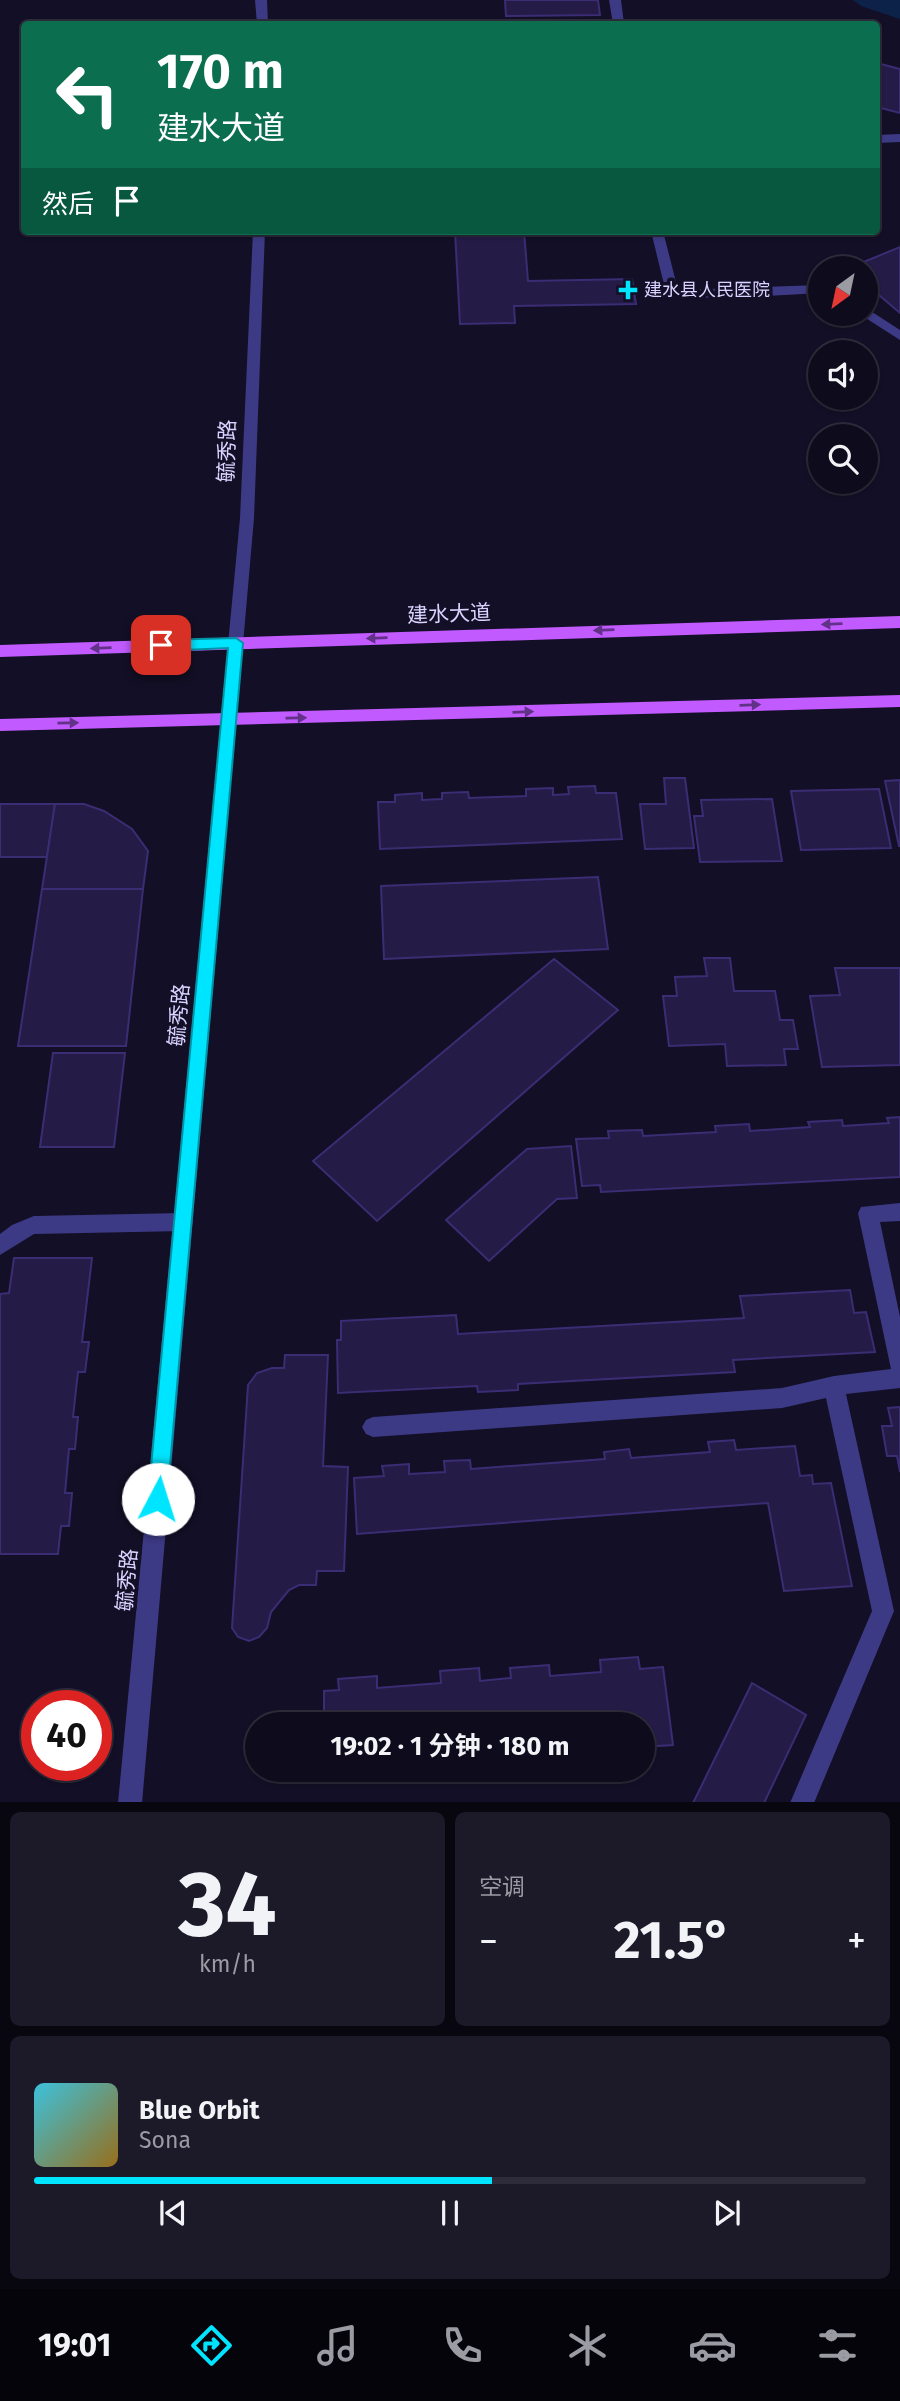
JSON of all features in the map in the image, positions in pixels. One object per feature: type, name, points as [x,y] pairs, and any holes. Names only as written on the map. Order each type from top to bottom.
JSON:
[{"type":"main road","name":"建水大道","points":[[0,651],[900,624]]},
{"type":"main road","points":[[0,725],[900,701]]},
{"type":"street","points":[[261,0],[262,21]]},
{"type":"street","points":[[615,0],[618,21]]},
{"type":"street","points":[[880,139],[900,138]]},
{"type":"street","name":"毓秀路","points":[[130,1802],[247,518],[259,235]]},
{"type":"street","points":[[658,235],[672,294],[808,289]]},
{"type":"street","points":[[878,320],[900,336]]},
{"type":"street","points":[[900,1212],[868,1213],[900,1366]]},
{"type":"street","points":[[0,1246],[19,1231],[34,1225],[183,1222]]},
{"type":"street","points":[[373,1427],[782,1398],[834,1386],[900,1378]]},
{"type":"street","points":[[802,1802],[883,1611],[834,1386]]},
{"type":"water","points":[[853,0],[900,0],[900,19],[861,6]]},
{"type":"building","points":[[505,0],[598,0],[600,15],[506,16]]},
{"type":"building","points":[[880,64],[900,69],[900,113],[880,108]]},
{"type":"building","points":[[455,235],[524,235],[528,281],[632,279],[636,304],[514,306],[515,323],[460,324]]},
{"type":"building","points":[[900,247],[900,313],[878,294],[878,256]]},
{"type":"building","points":[[664,778],[685,778],[694,848],[645,849],[640,804],[666,804]]},
{"type":"building","points":[[900,780],[900,846],[899,846],[885,781]]},
{"type":"building","points":[[595,786],[596,793],[616,793],[622,839],[380,849],[378,802],[395,802],[395,795],[422,793],[422,800],[442,799],[442,793],[468,792],[469,798],[526,796],[526,789],[553,788],[553,795],[569,794],[568,787]]},
{"type":"building","points":[[879,789],[891,848],[801,850],[791,791]]},
{"type":"building","points":[[772,799],[782,861],[700,862],[694,816],[703,816],[701,800]]},
{"type":"building","points":[[0,804],[55,804],[47,857],[0,857]]},
{"type":"building","points":[[55,804],[84,804],[104,811],[132,829],[148,851],[143,889],[42,889]]},
{"type":"building","points":[[598,877],[608,949],[384,959],[381,886]]},
{"type":"building","points":[[42,889],[143,889],[126,1046],[18,1046]]},
{"type":"building","points":[[704,958],[730,958],[734,991],[775,991],[780,1020],[793,1020],[798,1049],[784,1049],[786,1065],[727,1066],[725,1044],[669,1046],[663,996],[677,996],[675,977],[707,976]]},
{"type":"building","points":[[554,959],[618,1010],[377,1221],[313,1161]]},
{"type":"building","points":[[835,968],[900,968],[900,1065],[822,1067],[810,996],[840,995]]},
{"type":"building","points":[[53,1053],[125,1053],[114,1147],[40,1147]]},
{"type":"building","points":[[900,1117],[900,1177],[601,1192],[600,1185],[582,1186],[576,1139],[609,1138],[608,1131],[642,1130],[643,1136],[716,1132],[715,1126],[749,1124],[750,1131],[810,1127],[808,1122],[842,1120],[843,1126],[889,1123],[887,1118]]},
{"type":"building","points":[[571,1146],[577,1198],[557,1199],[489,1261],[446,1220],[527,1149]]},
{"type":"building","points":[[14,1258],[92,1258],[82,1342],[89,1342],[85,1372],[78,1372],[73,1417],[78,1417],[75,1449],[69,1449],[65,1493],[72,1493],[69,1526],[61,1526],[58,1554],[0,1554],[0,1294],[9,1293]]},
{"type":"building","points":[[850,1290],[854,1313],[866,1312],[875,1352],[733,1360],[735,1372],[518,1384],[518,1390],[478,1392],[477,1386],[338,1393],[337,1340],[341,1340],[341,1321],[456,1315],[458,1334],[744,1318],[740,1296]]},
{"type":"building","points":[[285,1355],[328,1355],[323,1466],[348,1467],[344,1571],[317,1571],[316,1585],[299,1585],[289,1590],[271,1612],[267,1628],[259,1637],[249,1641],[238,1637],[232,1628],[248,1385],[257,1373],[272,1368],[284,1368]]},
{"type":"building","points":[[900,1407],[900,1472],[897,1456],[887,1456],[882,1426],[892,1426],[888,1408]]},
{"type":"building","points":[[734,1440],[736,1450],[795,1446],[800,1476],[812,1475],[813,1484],[831,1483],[852,1586],[784,1591],[768,1503],[357,1534],[354,1478],[384,1476],[382,1466],[409,1464],[409,1474],[445,1472],[444,1461],[470,1460],[471,1469],[605,1459],[604,1452],[629,1449],[631,1458],[710,1452],[708,1442]]},
{"type":"building","points":[[638,1657],[640,1669],[663,1667],[673,1745],[655,1746],[655,1712],[324,1712],[324,1691],[339,1690],[338,1679],[377,1676],[377,1688],[441,1683],[440,1671],[479,1668],[480,1681],[511,1678],[510,1668],[549,1665],[550,1676],[601,1672],[600,1660]]},
{"type":"building","points":[[752,1683],[806,1715],[764,1802],[693,1802]]},
{"type":"place","name":"建水县人民医院","points":[[628,290]]},
{"type":"route","points":[[158,1499],[236,643],[161,645]]}]
